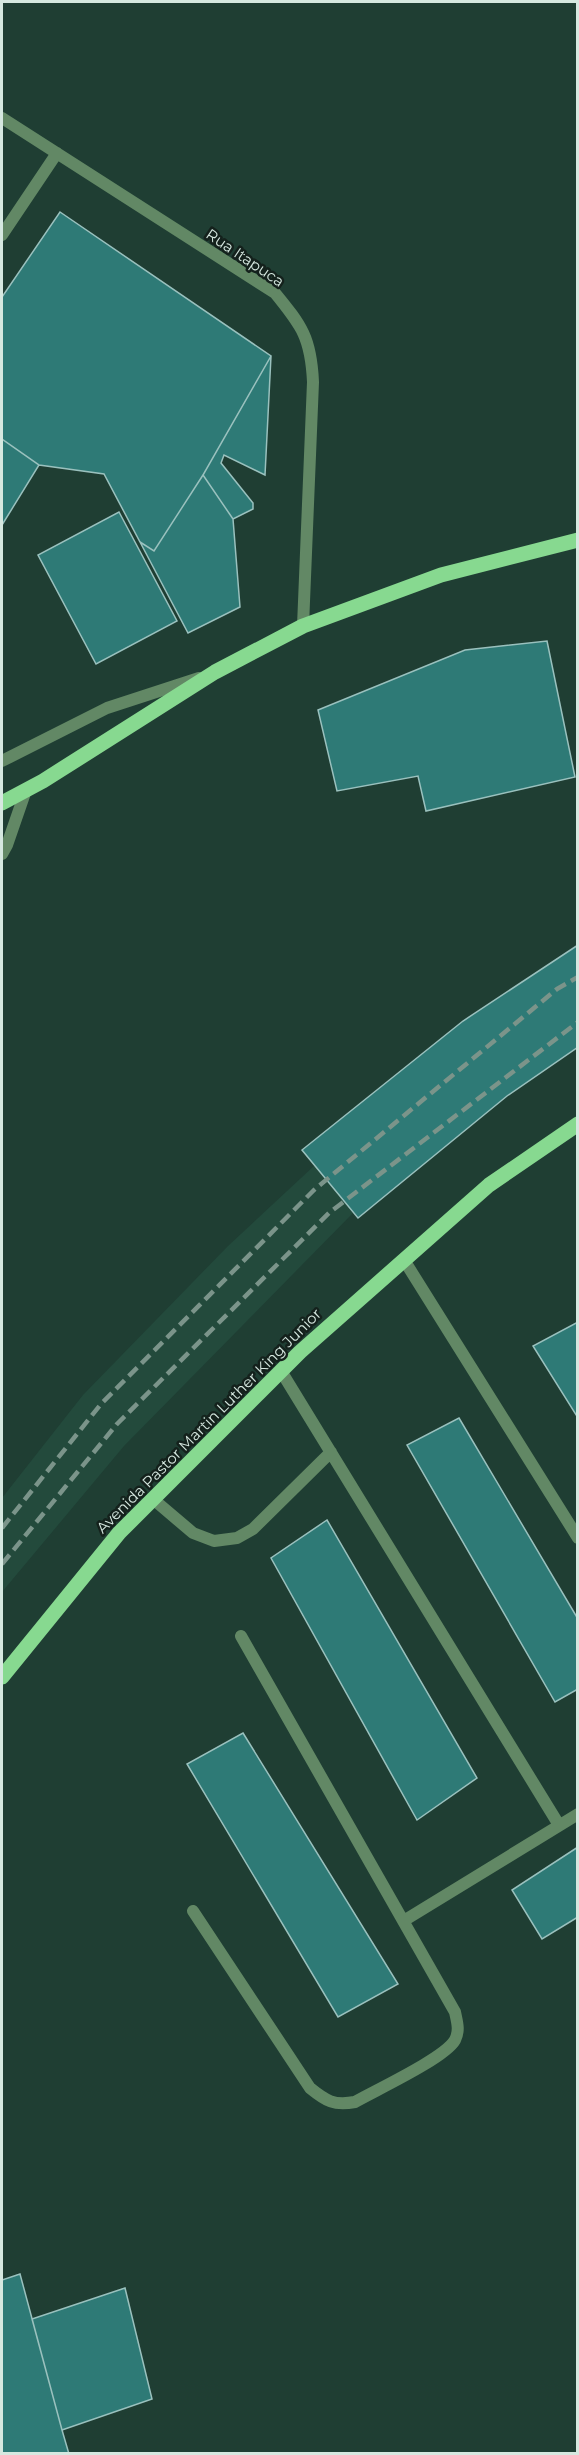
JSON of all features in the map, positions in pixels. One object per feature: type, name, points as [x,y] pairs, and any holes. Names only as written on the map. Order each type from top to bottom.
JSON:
[{"type":"main road","points":[[2,803],[215,672],[303,626],[441,575],[578,540]]},
{"type":"main road","name":"Avenida Pastor Martin Luther King Junior","points":[[2,1677],[119,1533],[281,1371],[489,1185],[578,1124]]},
{"type":"street","name":"Rua Itapuca","points":[[2,118],[275,293],[299,321],[312,354],[313,382],[303,626]]},
{"type":"street","points":[[2,235],[57,153]]},
{"type":"street","points":[[2,761],[107,708],[215,672]]},
{"type":"street","points":[[2,854],[26,790]]},
{"type":"street","points":[[404,1260],[578,1539]]},
{"type":"street","points":[[281,1371],[559,1825]]},
{"type":"street","points":[[153,1499],[193,1533],[214,1541],[237,1538],[253,1529],[331,1452]]},
{"type":"street","points":[[193,1911],[310,2088],[324,2099],[341,2105],[355,2102],[443,2053],[454,2040],[458,2027],[455,2012],[405,1920],[241,1636]]},
{"type":"street","points":[[405,1920],[578,1814]]},
{"type":"shaded area","points":[[315,1165],[353,1213],[124,1446],[2,1592],[2,1498],[83,1395],[228,1246]]},
{"type":"building","points":[[60,212],[271,356],[203,475],[154,551],[140,542],[104,474],[39,465],[2,439],[2,297]]},
{"type":"building","points":[[271,356],[265,475],[224,455],[221,463],[253,503],[253,509],[233,519],[203,475]]},
{"type":"building","points":[[2,439],[39,465],[2,525]]},
{"type":"building","points":[[203,475],[233,519],[240,607],[188,633],[140,542],[154,551]]},
{"type":"building","points":[[119,512],[177,621],[96,664],[38,555]]},
{"type":"building","points":[[547,641],[575,777],[426,811],[418,776],[337,791],[318,710],[465,650]]},
{"type":"building","points":[[578,945],[578,1047],[507,1096],[358,1218],[302,1150],[463,1021]]},
{"type":"building","points":[[578,1322],[578,1418],[533,1346]]},
{"type":"building","points":[[459,1418],[578,1619],[578,1689],[555,1702],[407,1445]]},
{"type":"building","points":[[327,1520],[477,1778],[417,1820],[271,1558]]},
{"type":"building","points":[[243,1733],[398,1984],[338,2017],[187,1764]]},
{"type":"building","points":[[578,1847],[578,1917],[542,1939],[512,1890]]},
{"type":"building","points":[[20,2274],[69,2454],[2,2454],[2,2280]]},
{"type":"building","points":[[125,2288],[152,2399],[62,2430],[32,2319]]},
{"type":"railway","points":[[2,1528],[101,1404],[314,1190],[557,989],[578,977]]},
{"type":"railway","points":[[2,1564],[117,1424],[329,1213],[578,1022]]}]
